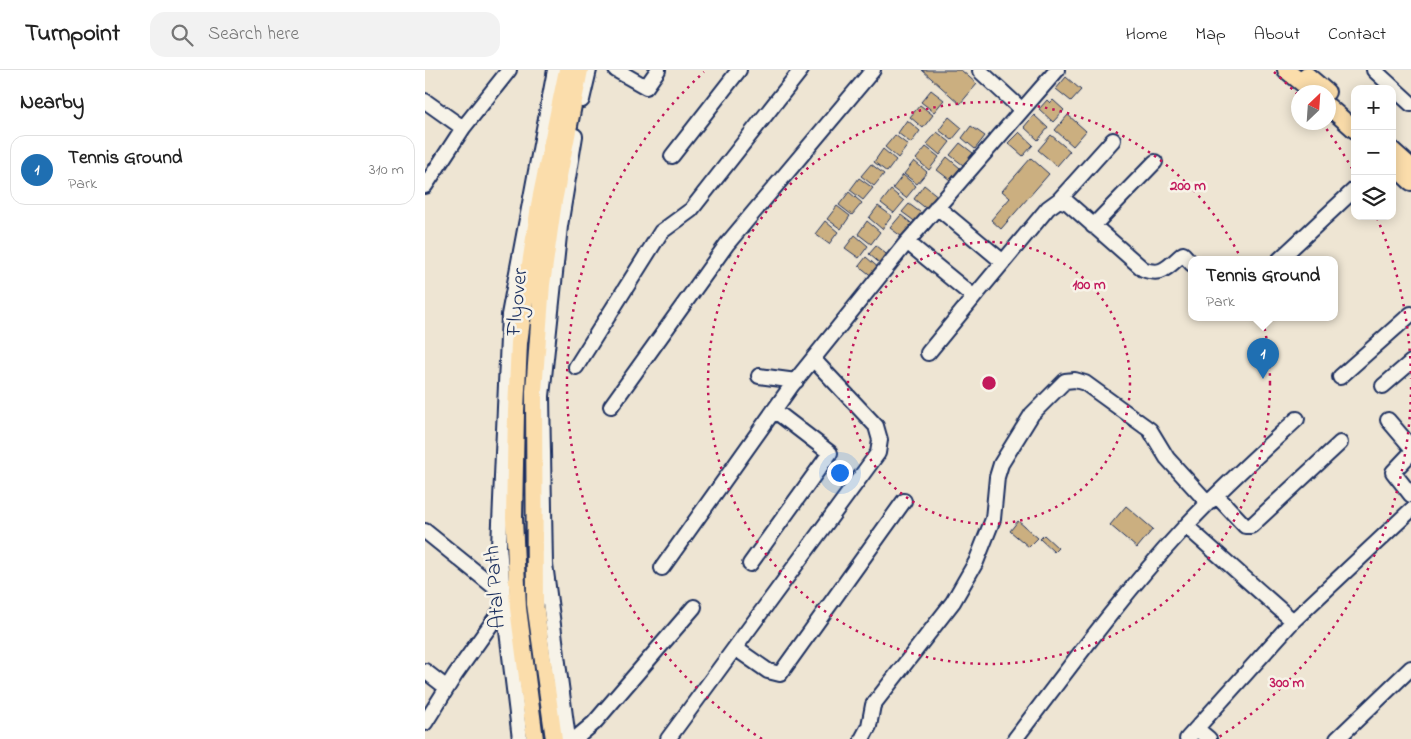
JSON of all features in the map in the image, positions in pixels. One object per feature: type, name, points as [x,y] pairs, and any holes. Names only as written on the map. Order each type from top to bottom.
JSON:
[{"type":"main road","name":"Flyover","points":[[509,432],[516,411],[519,343],[528,277],[544,181],[567,70]]},
{"type":"main road","name":"Flyover","points":[[553,739],[535,604],[539,540],[533,522],[533,390],[541,284],[554,201],[580,70]]},
{"type":"main road","points":[[1291,70],[1306,85]]},
{"type":"main road","points":[[1291,70],[1315,85]]},
{"type":"main road","points":[[1336,100],[1351,113]]},
{"type":"main road","points":[[1336,112],[1351,126]]},
{"type":"main road","points":[[1396,156],[1411,177]]},
{"type":"main road","points":[[1396,167],[1411,177]]},
{"type":"main road","name":"Atal Path","points":[[509,432],[518,608],[535,739]]},
{"type":"street","points":[[425,186],[463,128],[509,70]]},
{"type":"street","points":[[520,739],[503,600],[499,546],[509,432],[509,315],[555,70]]},
{"type":"street","points":[[568,739],[539,540],[542,396],[560,226],[577,122],[589,70]]},
{"type":"street","points":[[616,70],[646,87],[658,70]]},
{"type":"street","points":[[672,156],[739,70]]},
{"type":"street","points":[[576,367],[661,232],[691,210],[801,70]]},
{"type":"street","points":[[611,406],[727,244],[873,70]]},
{"type":"street","points":[[662,568],[795,381],[814,360],[907,242],[1057,70]]},
{"type":"street","points":[[1374,70],[1411,104]]},
{"type":"street","points":[[980,71],[1021,110]]},
{"type":"street","points":[[425,101],[463,128]]},
{"type":"street","points":[[928,353],[1048,208],[1059,200],[1113,140]]},
{"type":"street","points":[[1093,226],[1155,162]]},
{"type":"street","points":[[1283,256],[1351,193]]},
{"type":"street","points":[[1059,200],[1068,204],[1130,260],[1154,274],[1167,268],[1183,254],[1188,260]]},
{"type":"street","points":[[937,207],[1003,262]]},
{"type":"street","points":[[907,242],[974,297]]},
{"type":"street","points":[[1340,377],[1411,314]]},
{"type":"street","points":[[667,739],[878,453],[880,440],[876,426],[814,360]]},
{"type":"street","points":[[1383,386],[1411,362]]},
{"type":"street","points":[[759,376],[795,381]]},
{"type":"street","points":[[862,739],[869,726],[873,705],[953,602],[976,562],[993,519],[997,477],[1001,464],[1032,414],[1065,381],[1075,380],[1085,383],[1150,430],[1167,458],[1245,526],[1251,526],[1340,443]]},
{"type":"street","points":[[750,564],[830,452],[774,410]]},
{"type":"street","points":[[1015,739],[1117,607],[1186,526],[1297,419]]},
{"type":"street","points":[[1388,420],[1411,447]]},
{"type":"street","points":[[1411,453],[1393,472],[1411,495]]},
{"type":"street","points":[[735,648],[768,671],[780,674],[903,501]]},
{"type":"street","points":[[1187,739],[1293,621],[1411,510]]},
{"type":"street","points":[[1186,526],[1293,621]]},
{"type":"street","points":[[425,531],[503,600]]},
{"type":"street","points":[[425,723],[503,600]]},
{"type":"street","points":[[575,739],[594,723],[693,607]]},
{"type":"street","points":[[1337,739],[1411,668]]},
{"type":"street","points":[[425,671],[447,688]]},
{"type":"street","points":[[1197,729],[1209,739]]},
{"type":"building","points":[[922,70],[961,70],[977,84],[960,104]]},
{"type":"building","points":[[1066,77],[1081,90],[1071,101],[1056,89]]},
{"type":"building","points":[[931,90],[944,100],[934,112],[921,102]]},
{"type":"building","points":[[1047,100],[1050,103],[1053,100],[1064,110],[1053,122],[1039,109]]},
{"type":"building","points":[[920,105],[933,115],[923,128],[910,117]]},
{"type":"building","points":[[1034,115],[1048,128],[1038,140],[1024,127]]},
{"type":"building","points":[[1068,115],[1086,131],[1073,146],[1055,130]]},
{"type":"building","points":[[949,117],[962,128],[952,140],[939,130]]},
{"type":"building","points":[[907,120],[920,131],[911,143],[898,133]]},
{"type":"building","points":[[971,126],[985,136],[975,149],[962,138]]},
{"type":"building","points":[[937,132],[950,142],[940,155],[927,144]]},
{"type":"building","points":[[1019,132],[1033,145],[1023,156],[1008,143]]},
{"type":"building","points":[[895,135],[908,145],[898,158],[885,147]]},
{"type":"building","points":[[1051,135],[1070,151],[1057,166],[1038,150]]},
{"type":"building","points":[[960,143],[973,153],[963,165],[950,155]]},
{"type":"building","points":[[926,147],[939,157],[929,170],[916,159]]},
{"type":"building","points":[[883,149],[896,160],[887,172],[874,162]]},
{"type":"building","points":[[947,157],[960,168],[950,180],[937,170]]},
{"type":"building","points":[[1031,158],[1049,174],[1001,229],[991,220],[1010,198],[1002,191]]},
{"type":"building","points":[[914,161],[927,172],[917,184],[904,174]]},
{"type":"building","points":[[871,164],[884,174],[874,186],[861,176]]},
{"type":"building","points":[[903,175],[916,186],[906,198],[893,188]]},
{"type":"building","points":[[859,178],[873,188],[863,200],[850,190]]},
{"type":"building","points":[[924,185],[939,197],[928,210],[914,199]]},
{"type":"building","points":[[891,190],[904,201],[894,213],[881,203]]},
{"type":"building","points":[[849,192],[862,203],[852,215],[839,205]]},
{"type":"building","points":[[909,204],[924,215],[917,223],[902,212]]},
{"type":"building","points":[[837,206],[850,216],[841,229],[827,219]]},
{"type":"building","points":[[878,206],[892,216],[882,229],[869,218]]},
{"type":"building","points":[[901,215],[915,226],[905,239],[890,228]]},
{"type":"building","points":[[825,221],[838,232],[829,244],[815,234]]},
{"type":"building","points":[[867,221],[880,232],[871,244],[858,234]]},
{"type":"building","points":[[855,235],[868,246],[859,258],[845,248]]},
{"type":"building","points":[[876,246],[890,257],[883,266],[869,254]]},
{"type":"building","points":[[866,257],[880,269],[873,277],[859,266]]},
{"type":"building","points":[[1126,506],[1153,529],[1137,548],[1110,525]]},
{"type":"building","points":[[1018,521],[1038,538],[1029,547],[1010,531]]},
{"type":"building","points":[[1044,535],[1058,548],[1054,552],[1040,539]]},
{"type":"place","name":"Tennis Ground","points":[[1263,379]]}]
